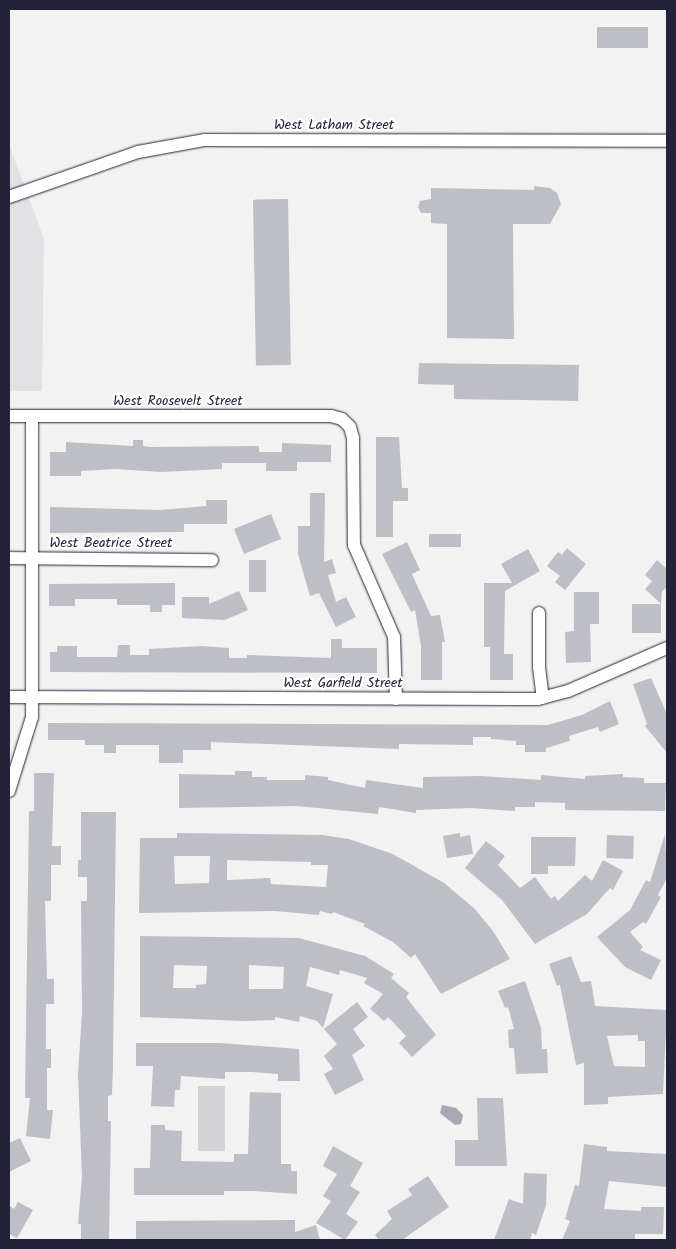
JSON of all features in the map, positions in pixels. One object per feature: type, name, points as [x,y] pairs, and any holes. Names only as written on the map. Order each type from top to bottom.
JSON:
[{"type":"street","name":"West Latham Street","points":[[9,197],[138,152],[205,140],[667,142]]},
{"type":"street","name":"West Roosevelt Street","points":[[9,416],[331,416],[346,423],[352,438],[354,545],[394,637],[396,698]]},
{"type":"street","points":[[9,791],[30,730],[32,697],[32,416]]},
{"type":"street","name":"West Beatrice Street","points":[[9,558],[212,560]]},
{"type":"street","points":[[539,613],[539,667],[543,698]]},
{"type":"street","name":"West Garfield Street","points":[[9,697],[543,698],[568,691],[667,648]]},
{"type":"shaded area","points":[[9,144],[44,239],[42,391],[9,391]]},
{"type":"shaded area","points":[[198,1086],[225,1086],[225,1151],[198,1151]]},
{"type":"shaded area","points":[[442,1105],[456,1108],[463,1115],[461,1124],[455,1125],[440,1113]]},
{"type":"building","points":[[597,27],[648,27],[648,48],[597,48]]},
{"type":"building","points":[[534,186],[550,188],[557,193],[561,204],[550,224],[513,224],[514,339],[447,338],[447,224],[431,223],[431,213],[421,213],[418,207],[420,201],[431,199],[431,188],[534,190]]},
{"type":"building","points":[[288,199],[291,365],[256,366],[253,200]]},
{"type":"building","points":[[419,363],[579,365],[578,401],[454,399],[454,385],[418,384]]},
{"type":"building","points":[[376,437],[399,437],[402,488],[408,488],[408,501],[393,501],[393,537],[376,537]]},
{"type":"building","points":[[133,440],[143,440],[143,446],[151,447],[259,446],[259,452],[282,452],[282,443],[331,445],[331,462],[297,462],[297,471],[266,471],[266,463],[222,463],[222,469],[162,472],[115,469],[81,471],[81,476],[50,476],[50,452],[66,452],[66,442],[133,446]]},
{"type":"building","points":[[310,493],[325,493],[324,562],[332,559],[336,573],[328,575],[336,602],[346,597],[356,617],[336,627],[319,593],[310,596],[298,554],[298,526],[310,526]]},
{"type":"building","points":[[206,500],[227,500],[227,524],[184,524],[184,532],[50,533],[50,507],[160,510],[206,506]]},
{"type":"building","points":[[271,514],[281,539],[244,554],[234,529]]},
{"type":"building","points":[[429,534],[461,534],[461,547],[429,547]]},
{"type":"building","points":[[407,542],[420,570],[412,574],[431,616],[440,615],[445,642],[442,642],[442,680],[421,680],[421,646],[415,610],[411,612],[382,554]]},
{"type":"building","points":[[567,548],[586,564],[565,590],[555,582],[560,576],[547,566],[558,552],[562,555]]},
{"type":"building","points":[[528,549],[540,571],[505,591],[504,654],[513,654],[513,680],[490,680],[490,647],[484,647],[484,583],[512,583],[501,564]]},
{"type":"building","points":[[249,560],[266,560],[266,592],[249,592]]},
{"type":"building","points":[[657,560],[667,569],[667,586],[662,592],[661,604],[645,589],[652,581],[645,575]]},
{"type":"building","points":[[175,583],[175,605],[162,605],[162,612],[150,612],[150,605],[117,605],[117,599],[75,599],[75,606],[49,606],[49,584]]},
{"type":"building","points":[[239,591],[248,610],[225,620],[182,618],[182,597],[209,597],[209,604]]},
{"type":"building","points":[[574,592],[599,592],[599,624],[590,624],[591,662],[566,663],[565,632],[574,631]]},
{"type":"building","points":[[632,604],[661,604],[661,633],[632,633]]},
{"type":"building","points":[[331,639],[342,639],[342,648],[377,648],[377,673],[50,672],[50,652],[57,652],[57,646],[77,646],[77,657],[117,657],[118,645],[130,645],[130,655],[149,655],[149,649],[202,646],[229,648],[229,658],[247,658],[247,655],[331,658]]},
{"type":"building","points":[[651,678],[667,714],[667,753],[645,726],[647,724],[633,684]]},
{"type":"building","points":[[610,701],[619,724],[600,732],[598,727],[569,736],[570,741],[546,748],[546,752],[525,752],[525,745],[516,745],[516,741],[491,739],[491,737],[473,737],[473,745],[399,744],[399,749],[211,742],[211,750],[183,750],[183,763],[159,763],[159,745],[116,745],[116,753],[104,753],[104,745],[85,745],[85,740],[48,740],[48,723],[548,725],[582,715]]},
{"type":"building","points":[[235,771],[252,771],[252,777],[267,777],[267,780],[305,780],[305,775],[328,777],[328,780],[365,788],[366,780],[423,788],[423,777],[481,776],[541,780],[541,775],[585,779],[585,776],[623,774],[623,777],[644,778],[644,783],[666,783],[665,811],[565,810],[565,803],[535,802],[535,807],[515,807],[515,811],[471,808],[416,810],[416,813],[379,807],[378,814],[297,806],[179,808],[179,774],[235,775]]},
{"type":"building","points":[[34,773],[54,773],[52,846],[61,846],[61,865],[51,865],[51,901],[45,901],[47,979],[54,979],[54,1004],[46,1004],[46,1049],[51,1049],[51,1068],[47,1068],[47,1110],[53,1110],[50,1139],[26,1136],[30,1098],[25,1098],[29,811],[34,811]]},
{"type":"building","points":[[81,812],[116,812],[113,1066],[112,1095],[108,1096],[108,1121],[111,1121],[109,1240],[81,1239],[81,1224],[78,1224],[82,1177],[78,1074],[82,1012],[81,901],[87,901],[87,877],[78,877],[78,860],[81,860]]},
{"type":"building","points":[[177,833],[322,835],[349,839],[393,854],[444,883],[474,908],[493,931],[510,959],[441,994],[415,954],[411,958],[393,942],[363,926],[365,924],[333,912],[332,914],[320,911],[319,915],[275,911],[139,913],[140,838],[177,838]],"holes":[[[174,856],[210,856],[209,883],[175,884]],[[227,860],[311,862],[311,865],[328,865],[326,887],[271,884],[270,878],[227,880]]]},
{"type":"building","points":[[460,833],[460,837],[470,835],[473,854],[447,858],[443,836]]},
{"type":"building","points":[[665,834],[667,878],[658,895],[661,897],[646,924],[643,922],[630,932],[643,947],[640,950],[661,960],[651,980],[625,967],[597,937],[630,910],[646,880],[650,882]]},
{"type":"building","points":[[607,835],[634,836],[633,859],[606,858]]},
{"type":"building","points":[[531,837],[576,837],[575,866],[548,866],[548,874],[531,874]]},
{"type":"building","points":[[486,841],[505,856],[498,865],[520,888],[535,877],[551,899],[555,896],[558,901],[585,875],[592,881],[603,860],[623,871],[613,890],[610,888],[587,914],[535,944],[502,900],[465,868]]},
{"type":"building","points":[[140,936],[299,938],[365,956],[394,974],[391,978],[409,993],[406,997],[436,1035],[412,1057],[399,1043],[406,1036],[388,1017],[384,1021],[370,1009],[383,994],[364,983],[367,978],[340,970],[339,975],[310,967],[306,986],[333,994],[323,1028],[317,1021],[300,1016],[299,1022],[275,1017],[275,1020],[245,1021],[140,1017]],"holes":[[[174,965],[207,966],[206,984],[196,985],[196,988],[173,988]],[[249,965],[284,967],[283,989],[249,989]]]},
{"type":"building","points":[[571,956],[581,982],[591,981],[595,1006],[667,1010],[663,1094],[608,1097],[608,1104],[584,1105],[584,1063],[576,1065],[560,985],[557,986],[549,964]],"holes":[[[638,1035],[638,1041],[645,1041],[645,1067],[614,1066],[607,1036]]]},
{"type":"building","points":[[525,981],[541,1028],[542,1049],[547,1049],[548,1073],[516,1074],[514,1048],[509,1048],[508,1030],[514,1029],[508,1007],[505,1008],[498,991]]},
{"type":"building","points":[[357,1002],[368,1017],[353,1029],[365,1046],[352,1055],[364,1080],[335,1095],[324,1074],[333,1069],[324,1056],[337,1044],[324,1029]]},
{"type":"building","points":[[136,1043],[220,1043],[299,1049],[300,1081],[278,1081],[278,1074],[252,1072],[225,1072],[225,1079],[181,1076],[180,1090],[175,1090],[174,1107],[151,1106],[153,1066],[136,1066]]},
{"type":"building","points":[[250,1092],[281,1093],[281,1164],[291,1164],[291,1171],[297,1171],[297,1194],[224,1191],[224,1195],[134,1195],[134,1168],[150,1168],[151,1125],[165,1125],[165,1130],[182,1131],[181,1161],[234,1162],[234,1154],[248,1154]]},
{"type":"building","points":[[477,1098],[503,1098],[507,1166],[455,1166],[455,1140],[478,1140]]},
{"type":"building","points":[[20,1138],[31,1161],[9,1172],[9,1143]]},
{"type":"building","points":[[584,1144],[607,1147],[607,1151],[667,1154],[666,1187],[609,1181],[604,1209],[641,1211],[641,1207],[664,1207],[663,1234],[635,1234],[635,1240],[562,1240],[570,1221],[565,1219],[575,1185],[579,1186]]},
{"type":"building","points":[[333,1146],[363,1163],[350,1186],[360,1192],[346,1214],[358,1222],[345,1240],[316,1223],[331,1201],[323,1196],[337,1174],[323,1166]]},
{"type":"building","points":[[524,1173],[547,1174],[546,1205],[536,1235],[532,1233],[530,1240],[494,1240],[509,1199],[523,1204]]},
{"type":"building","points":[[428,1176],[449,1207],[402,1240],[379,1240],[375,1235],[392,1219],[387,1211],[412,1195],[408,1189]]},
{"type":"building","points":[[18,1202],[33,1210],[17,1238],[9,1234],[9,1205],[14,1209]]},
{"type":"building","points":[[295,1220],[295,1232],[316,1225],[320,1240],[136,1240],[136,1221]]}]
